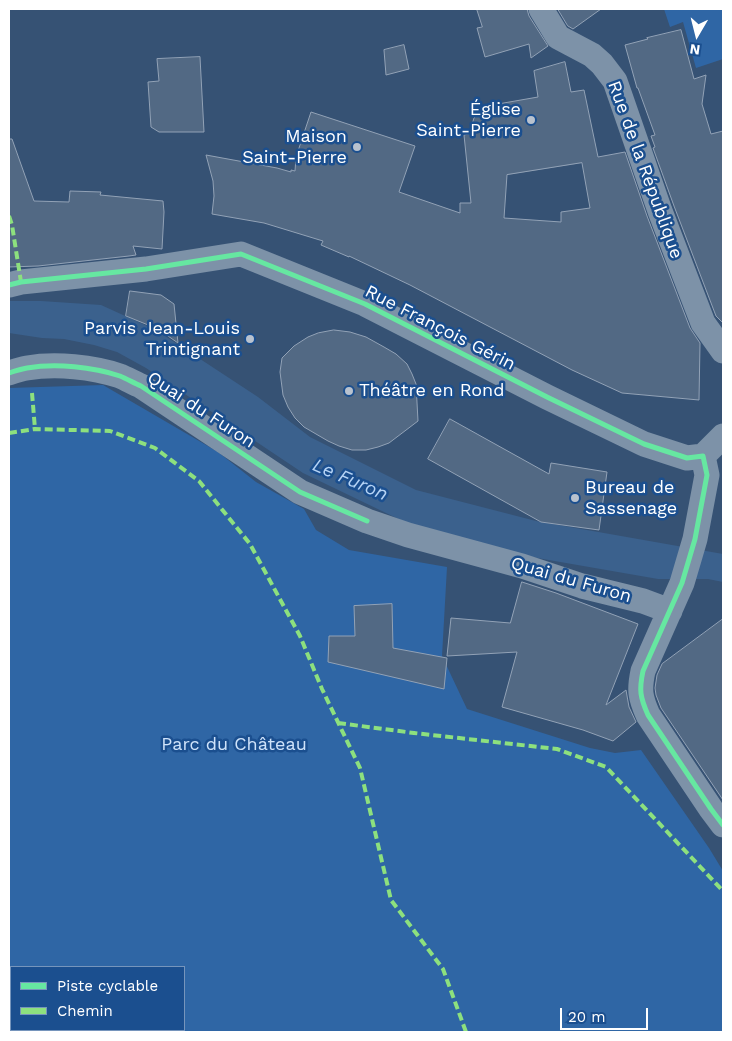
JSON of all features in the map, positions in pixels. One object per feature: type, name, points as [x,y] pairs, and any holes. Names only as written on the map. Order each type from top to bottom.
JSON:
[{"type":"street","name":"Rue de la République","points":[[542,9],[558,37],[592,55],[602,64],[615,81],[660,211],[703,323],[723,351]]},
{"type":"street","name":"Rue François Gérin","points":[[9,285],[21,282],[146,269],[242,254],[366,304],[644,444],[687,458],[703,456]]},
{"type":"street","name":"Quai du Furon","points":[[9,373],[27,368],[50,366],[75,367],[121,377],[141,386],[300,492],[367,521],[408,535],[522,566],[582,586],[643,601],[670,611]]},
{"type":"street","points":[[723,436],[703,456],[707,475],[695,540],[682,583],[643,671],[640,684],[641,699],[648,715],[723,825]]},
{"type":"green space","points":[[664,9],[723,9],[723,59],[696,68],[683,22],[670,27]]},
{"type":"green space","name":"Parc du Château","points":[[103,385],[218,452],[256,482],[304,509],[316,530],[349,550],[447,567],[442,656],[467,709],[590,748],[615,753],[641,750],[723,871],[723,1032],[9,1032],[9,388]]},
{"type":"water","name":"Le Furon","points":[[9,301],[101,305],[156,330],[258,397],[310,437],[416,490],[536,521],[723,554],[723,582],[708,579],[658,579],[520,555],[413,526],[303,473],[146,368],[117,352],[64,339],[9,333]]},
{"type":"building","points":[[477,9],[527,9],[529,16],[548,46],[531,58],[529,44],[485,57],[477,28],[482,27]]},
{"type":"building","points":[[558,9],[601,9],[573,29],[568,26]]},
{"type":"building","points":[[681,30],[694,79],[706,75],[702,104],[711,134],[723,131],[723,323],[716,316],[653,148],[655,147],[651,136],[655,135],[637,88],[625,45]]},
{"type":"building","points":[[404,45],[409,69],[386,75],[384,50]]},
{"type":"building","points":[[200,57],[204,132],[159,132],[151,127],[148,82],[159,81],[157,59]]},
{"type":"building","points":[[565,62],[571,92],[584,90],[598,157],[625,152],[647,216],[690,328],[700,343],[699,400],[622,393],[572,370],[410,285],[321,245],[323,241],[264,223],[212,214],[213,181],[206,155],[291,172],[291,170],[295,171],[296,157],[311,112],[415,146],[399,192],[460,213],[460,203],[471,203],[464,135],[469,134],[474,118],[478,114],[498,106],[498,104],[538,97],[534,71]],"holes":[[[582,163],[590,208],[561,212],[561,222],[504,218],[507,175]]]},
{"type":"building","points":[[9,139],[12,139],[34,201],[69,202],[70,191],[101,192],[100,195],[163,201],[162,249],[133,246],[136,255],[38,266],[9,267]]},
{"type":"building","points":[[130,291],[161,295],[174,304],[178,343],[158,329],[126,316]]},
{"type":"building","name":"Théâtre en Rond","points":[[334,330],[366,337],[384,347],[396,354],[407,364],[412,374],[416,384],[418,421],[389,443],[366,450],[352,450],[339,446],[304,427],[288,407],[283,395],[280,372],[282,358],[294,346],[308,337]]},
{"type":"building","points":[[450,419],[549,474],[551,463],[607,472],[599,530],[541,522],[428,459]]},
{"type":"building","points":[[522,582],[638,624],[606,705],[626,690],[629,707],[636,722],[613,741],[583,730],[502,707],[517,652],[447,656],[451,618],[510,623]]},
{"type":"building","points":[[392,604],[393,648],[447,658],[444,689],[328,662],[329,636],[355,636],[354,606]]},
{"type":"building","points":[[723,619],[723,800],[661,708],[655,688],[657,675],[662,664]]},
{"type":"marked path","points":[[9,216],[21,282]]},
{"type":"marked path","points":[[32,393],[35,429]]},
{"type":"marked path","points":[[9,433],[35,429],[110,431],[155,448],[199,481],[250,544],[300,636],[322,689],[360,768],[391,900],[443,969],[466,1032]]},
{"type":"marked path","points":[[338,723],[557,749],[606,767],[723,891]]},
{"type":"cycle path","points":[[9,285],[21,282],[146,269],[241,254],[365,304],[644,444],[687,458],[703,456],[707,475],[695,539],[682,583],[643,671],[641,689],[643,703],[648,715],[723,825]]},
{"type":"cycle path","points":[[9,373],[27,368],[62,366],[86,368],[120,376],[141,386],[300,492],[367,521]]},
{"type":"place","name":"Église Saint-Pierre","points":[[531,120]]},
{"type":"place","name":"Maison Saint-Pierre","points":[[357,147]]},
{"type":"place","name":"Parvis Jean-Louis Trintignant","points":[[250,339]]},
{"type":"place","name":"Théâtre en Rond","points":[[349,391]]},
{"type":"place","name":"Bureau de Sassenage","points":[[575,498]]}]
